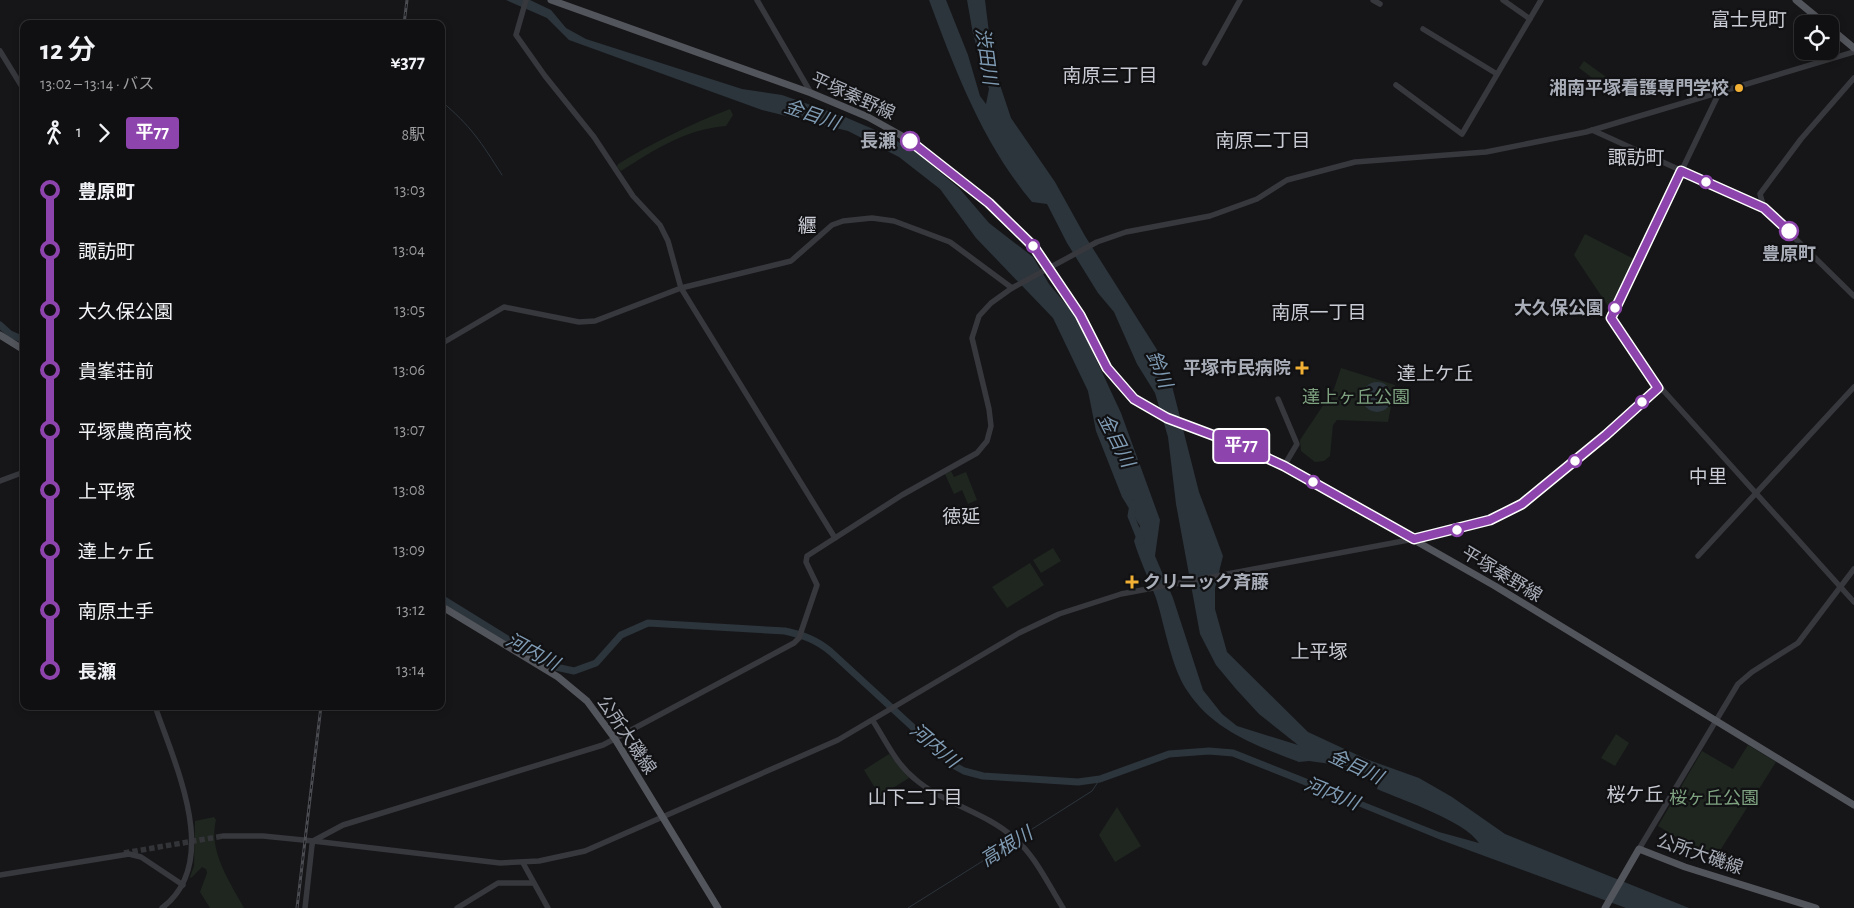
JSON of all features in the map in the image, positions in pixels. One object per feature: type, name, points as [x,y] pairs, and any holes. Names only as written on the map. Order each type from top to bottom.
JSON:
[{"type":"main road","name":"平塚秦野線","points":[[551,0],[812,93],[868,117],[913,143],[989,203],[1034,247],[1080,315],[1110,372],[1130,396],[1147,408],[1255,451],[1284,466],[1414,539],[1854,805]]},
{"type":"main road","points":[[1796,0],[1814,15]]},
{"type":"main road","points":[[1839,34],[1851,42],[1854,48]]},
{"type":"main road","points":[[0,335],[20,348]]},
{"type":"main road","name":"公所大磯線","points":[[445,608],[569,685],[594,708],[615,739],[718,908]]},
{"type":"main road","name":"公所大磯線","points":[[1605,908],[1638,851],[1816,908]]},
{"type":"street","points":[[526,0],[516,35],[525,50],[594,137],[633,196],[660,224],[668,241],[681,288],[835,538]]},
{"type":"street","points":[[757,0],[812,93]]},
{"type":"street","points":[[1205,63],[1240,0]]},
{"type":"street","points":[[1373,0],[1380,4]]},
{"type":"street","points":[[1503,0],[1530,19]]},
{"type":"street","points":[[1396,85],[1462,134],[1541,0]]},
{"type":"street","points":[[1423,29],[1497,74]]},
{"type":"street","points":[[0,51],[20,84]]},
{"type":"street","points":[[313,841],[343,826],[603,745],[730,676],[790,646],[801,634],[817,585],[806,559],[902,495],[968,460],[987,441],[991,418],[972,338],[976,323],[984,309],[1013,288],[1095,242],[1126,232],[1210,216],[1257,199],[1287,180],[1355,162],[1486,152],[1592,130],[1854,52]]},
{"type":"street","points":[[1764,208],[1760,194],[1800,140],[1854,78]]},
{"type":"street","points":[[1718,93],[1611,318],[1658,388],[1662,389],[1854,602]]},
{"type":"street","points":[[1592,130],[1764,208],[1854,296]]},
{"type":"street","points":[[445,342],[504,307],[579,322],[595,321],[681,288],[791,262],[832,225],[841,221],[872,218],[894,221],[950,242],[1013,288]]},
{"type":"street","points":[[1698,556],[1854,387]]},
{"type":"street","points":[[223,836],[263,836],[443,857],[523,863],[553,859],[585,851],[838,740],[890,711],[991,649],[1042,622],[1089,604],[1139,591],[1233,572],[1414,539],[1490,520],[1522,504],[1606,435],[1658,388]]},
{"type":"street","points":[[1278,399],[1297,444],[1284,466]]},
{"type":"street","points":[[0,481],[20,474]]},
{"type":"street","points":[[1638,851],[1716,720],[1743,680],[1798,643],[1807,634],[1854,569]]},
{"type":"street","points":[[156,710],[188,808],[191,858],[183,885],[175,897],[162,908]]},
{"type":"street","points":[[873,721],[900,764],[913,778],[935,794],[1013,836],[1031,856],[1063,908]]},
{"type":"street","points":[[305,908],[313,841]]},
{"type":"street","points":[[0,875],[129,854],[141,857],[183,885]]},
{"type":"street","points":[[523,863],[548,908]]},
{"type":"street","points":[[458,908],[498,883],[533,883]]},
{"type":"green space","points":[[1584,61],[1609,79],[1603,86],[1579,68]]},
{"type":"green space","points":[[730,109],[733,115],[726,126],[697,131],[658,148],[621,171],[617,167],[618,164],[659,141]]},
{"type":"green space","name":"大久保公園","points":[[1585,234],[1634,259],[1610,309],[1574,255]]},
{"type":"green space","name":"達上ヶ丘公園","points":[[1341,368],[1395,385],[1388,422],[1337,420],[1333,425],[1330,456],[1324,461],[1315,462],[1301,451],[1300,440],[1334,389]]},
{"type":"green space","points":[[951,471],[954,477],[966,472],[977,500],[968,504],[962,490],[954,494],[945,474]]},
{"type":"green space","points":[[1053,548],[1061,561],[1041,573],[1033,560]]},
{"type":"green space","points":[[1030,563],[1044,585],[1007,608],[992,587]]},
{"type":"green space","points":[[1616,734],[1629,743],[1615,766],[1601,758]]},
{"type":"green space","name":"桜ヶ丘公園","points":[[1748,745],[1776,762],[1714,860],[1658,826],[1702,751],[1733,769]]},
{"type":"green space","points":[[889,754],[909,778],[880,796],[864,770]]},
{"type":"green space","points":[[1117,807],[1141,846],[1115,862],[1099,835]]},
{"type":"green space","points":[[214,817],[216,820],[215,843],[218,855],[227,877],[244,908],[210,908],[200,892],[207,873],[206,869],[202,867],[190,877],[194,866],[195,821]]},
{"type":"water","points":[[506,0],[530,0],[551,10],[566,28],[586,39],[742,89],[782,95],[845,117],[880,132],[912,149],[959,188],[989,223],[1033,257],[1049,284],[1069,308],[1082,329],[1121,413],[1160,520],[1155,556],[1173,598],[1203,690],[1222,714],[1237,726],[1298,745],[1259,714],[1236,689],[1216,665],[1200,634],[1176,504],[1168,437],[1155,393],[1137,364],[1114,312],[1098,293],[1067,243],[1047,204],[1032,202],[999,156],[972,106],[929,0],[946,0],[968,55],[980,96],[986,104],[989,89],[973,34],[967,0],[985,0],[990,41],[999,82],[1011,118],[1055,182],[1085,236],[1161,356],[1171,382],[1199,492],[1223,556],[1215,588],[1215,609],[1227,652],[1308,732],[1366,759],[1419,778],[1452,797],[1505,834],[1689,908],[1626,908],[1441,840],[1314,788],[1321,785],[1439,832],[1479,843],[1472,835],[1447,819],[1377,789],[1379,782],[1353,767],[1309,761],[1299,762],[1252,743],[1223,727],[1199,706],[1188,692],[1177,671],[1156,598],[1134,541],[1140,526],[1122,497],[1096,431],[1088,391],[1053,318],[976,238],[940,189],[899,157],[848,131],[762,110],[569,40],[547,18]]},
{"type":"water","points":[[1377,382],[1388,386],[1392,397],[1388,408],[1377,412],[1366,408],[1362,397],[1366,386]]},
{"type":"waterway","points":[[445,105],[475,135],[502,175]]},
{"type":"waterway","name":"河内川","points":[[0,325],[10,334],[20,338]]},
{"type":"waterway","name":"金目川","points":[[1133,504],[1131,516],[1141,541]]},
{"type":"waterway","name":"河内川","points":[[445,600],[551,666],[574,671],[596,663],[621,635],[648,623],[785,631],[804,636],[831,652],[955,766],[964,771],[983,776],[1078,782],[1100,779],[1169,754],[1209,751],[1233,753],[1326,790]]},
{"type":"waterway","name":"高根川","points":[[1018,838],[1092,791],[1100,779]]},
{"type":"waterway","name":"高根川","points":[[908,908],[1013,842]]},
{"type":"tunnel","points":[[124,853],[223,836]]},
{"type":"railway","points":[[404,20],[407,0]]},
{"type":"railway","points":[[297,908],[321,710]]},
{"type":"bus line","name":"平77","points":[[910,141],[989,203],[1042,256],[1080,315],[1107,368],[1130,396],[1157,414],[1255,451],[1414,539],[1490,520],[1522,504],[1606,435],[1653,390],[1658,388],[1611,318],[1681,171],[1764,208],[1789,231]]},
{"type":"place","name":"湘南平塚看護専門学校","points":[[1739,88]]},
{"type":"place","name":"長瀬","points":[[910,141]]},
{"type":"place","name":"豊原町","points":[[1789,231]]},
{"type":"place","name":"大久保公園","points":[[1615,308]]},
{"type":"place","name":"平塚市民病院","points":[[1302,368]]},
{"type":"place","name":"クリニック斉藤","points":[[1132,582]]},
{"type":"district","name":"富士見町","points":[[1749,19]]},
{"type":"district","name":"南原三丁目","points":[[1110,75]]},
{"type":"district","name":"南原二丁目","points":[[1263,140]]},
{"type":"district","name":"諏訪町","points":[[1636,157]]},
{"type":"district","name":"纒","points":[[807,225]]},
{"type":"district","name":"南原一丁目","points":[[1319,312]]},
{"type":"district","name":"達上ケ丘","points":[[1435,373]]},
{"type":"district","name":"中里","points":[[1708,476]]},
{"type":"district","name":"徳延","points":[[961,516]]},
{"type":"district","name":"上平塚","points":[[1319,651]]},
{"type":"district","name":"桜ケ丘","points":[[1635,794]]},
{"type":"district","name":"山下二丁目","points":[[915,797]]},
{"type":"water label","name":"渋田川","points":[[987,56]]},
{"type":"water label","name":"鈴川","points":[[1160,369]]}]
